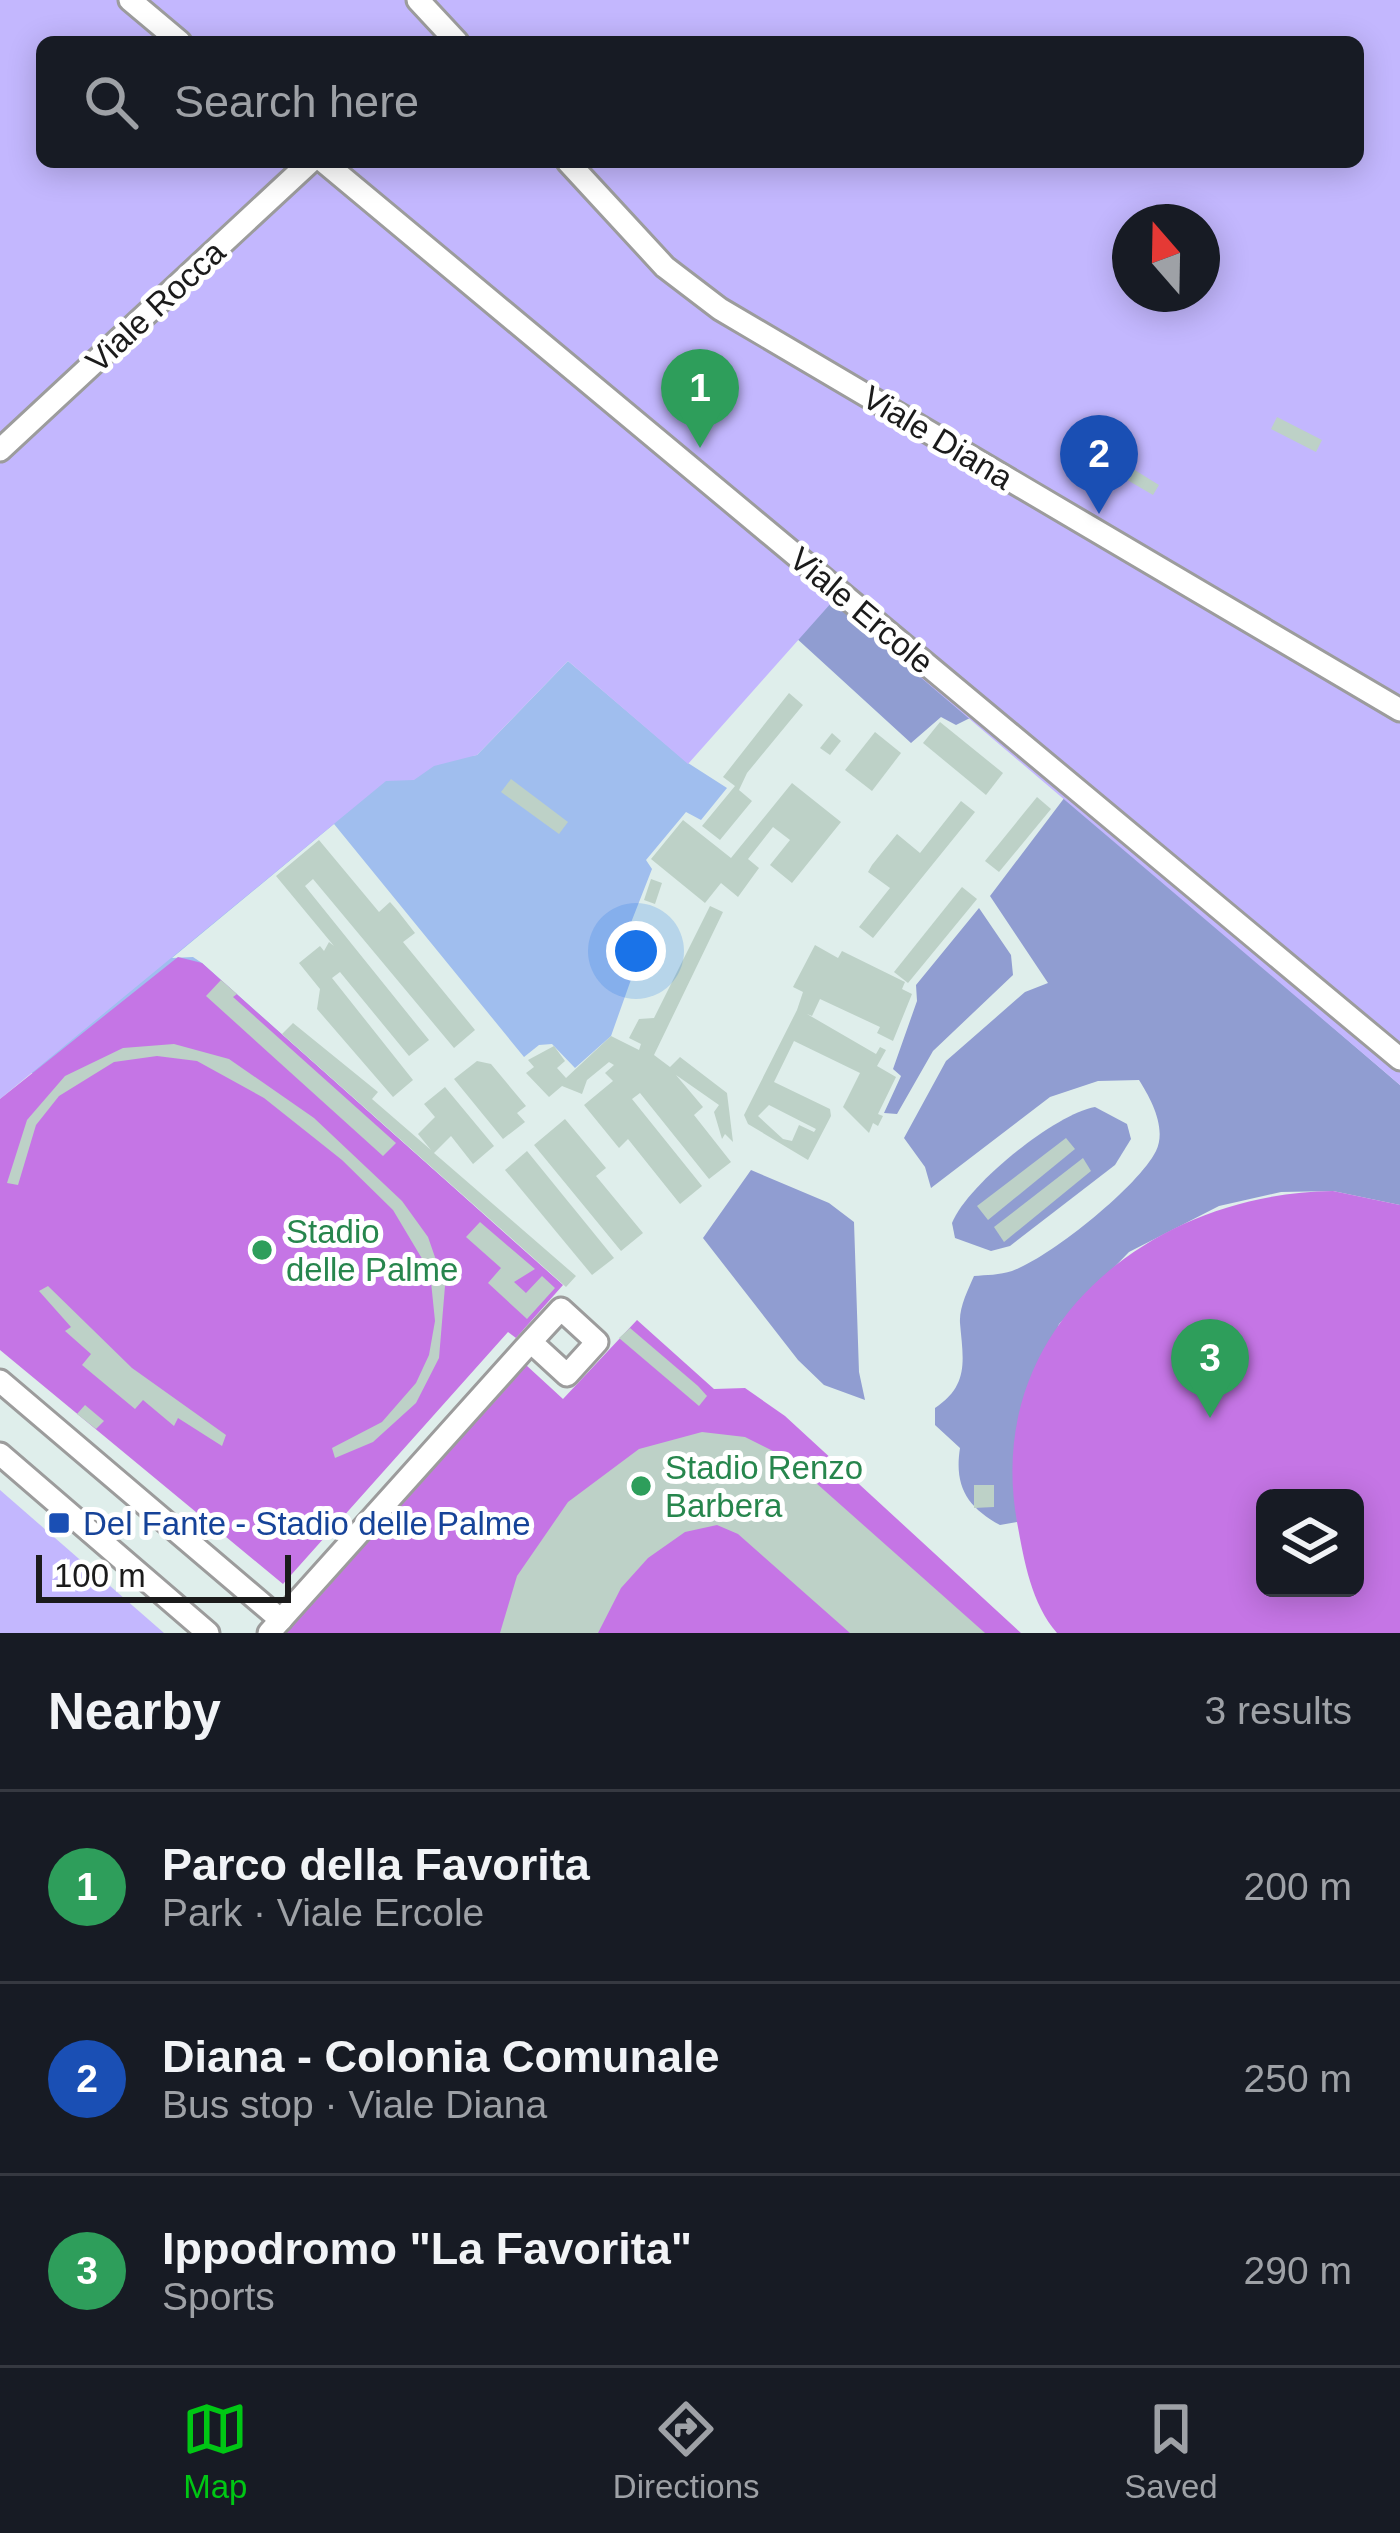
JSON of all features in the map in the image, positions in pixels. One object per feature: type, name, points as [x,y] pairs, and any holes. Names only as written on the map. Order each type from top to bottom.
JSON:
[{"type":"street","points":[[130,0],[173,36]]},
{"type":"street","points":[[418,0],[451,36]]},
{"type":"street","name":"Viale Rocca","points":[[0,450],[304,168]]},
{"type":"street","name":"Viale Ercole","points":[[331,168],[1400,1059]]},
{"type":"street","name":"Viale Diana","points":[[574,168],[689,289],[1400,710]]},
{"type":"street","points":[[0,1381],[275,1627],[531,1342]]},
{"type":"street","points":[[0,1454],[208,1633]]},
{"type":"shaded area","points":[[0,0],[1400,0],[1400,1085],[832,602],[688,764],[568,661],[477,755],[434,766],[414,780],[386,781],[0,1099]]},
{"type":"shaded area","points":[[712,501],[970,718],[956,725],[941,717],[911,743],[783,626]]},
{"type":"shaded area","points":[[568,661],[688,763],[727,788],[701,820],[686,812],[646,860],[652,869],[614,966],[633,974],[611,1036],[575,1068],[552,1044],[539,1045],[524,1057],[334,824],[172,958],[193,957],[202,963],[485,1216],[0,1063],[381,769],[477,755]]},
{"type":"shaded area","points":[[1065,797],[1400,1085],[1400,1205],[1333,1191],[1281,1192],[1219,1206],[1129,1252],[1059,1324],[1016,1437],[1017,1522],[1000,1525],[965,1494],[959,1474],[960,1448],[935,1425],[935,1408],[954,1390],[962,1370],[962,1305],[974,1276],[1028,1264],[1112,1201],[1156,1151],[1159,1123],[1139,1080],[1098,1081],[1050,1097],[931,1188],[925,1167],[904,1138],[946,1061],[1025,992],[1048,983],[990,896]]},
{"type":"shaded area","points":[[979,908],[1011,955],[1013,975],[933,1051],[897,1114],[884,1113],[901,1076],[893,1069],[917,1001],[916,985]]},
{"type":"shaded area","name":"Stadio delle Palme","points":[[178,957],[202,963],[563,1285],[516,1338],[508,1332],[283,1584],[0,1350],[0,1099]]},
{"type":"shaded area","points":[[1095,1107],[1127,1124],[1131,1139],[1115,1165],[1010,1246],[991,1251],[955,1238],[952,1223],[961,1207],[993,1171],[1058,1123]]},
{"type":"shaded area","points":[[751,1170],[829,1203],[854,1222],[859,1372],[865,1400],[824,1385],[798,1360],[703,1238]]},
{"type":"shaded area","points":[[1333,1191],[1400,1205],[1400,1633],[1057,1633],[1035,1595],[1017,1522],[1013,1452],[1026,1388],[1054,1332],[1094,1284],[1145,1245],[1203,1216],[1266,1198]]},
{"type":"shaded area","name":"Stadio Renzo Barbera","points":[[637,1320],[714,1389],[745,1388],[785,1416],[1021,1633],[286,1633],[526,1365],[563,1399]]},
{"type":"shaded area","points":[[0,1490],[164,1633],[0,1633]]},
{"type":"building","points":[[1277,417],[1322,440],[1316,452],[1271,429]]},
{"type":"building","points":[[1112,456],[1159,485],[1153,495],[1105,467]]},
{"type":"building","points":[[789,693],[803,705],[747,773],[739,790],[752,801],[720,840],[702,826],[735,786],[723,777]]},
{"type":"building","points":[[940,722],[1003,773],[986,795],[923,743]]},
{"type":"building","points":[[875,732],[901,753],[872,791],[845,770]]},
{"type":"building","points":[[832,733],[841,741],[830,755],[820,748]]},
{"type":"building","points":[[511,779],[568,822],[559,834],[501,792]]},
{"type":"building","points":[[792,783],[841,822],[792,883],[770,865],[790,840],[773,827],[748,859],[759,868],[738,897],[721,883],[705,903],[651,859],[683,820],[731,858]]},
{"type":"building","points":[[1037,797],[1051,809],[999,872],[985,861]]},
{"type":"building","points":[[961,801],[975,812],[873,938],[859,927],[890,888],[868,872],[872,865],[897,834],[920,853]]},
{"type":"building","points":[[319,840],[379,912],[390,902],[397,910],[415,933],[403,942],[475,1030],[454,1048],[313,879],[305,886],[429,1040],[409,1056],[340,972],[332,978],[413,1080],[393,1097],[317,1009],[320,989],[299,963],[320,946],[324,951],[329,942],[334,946],[276,876]]},
{"type":"building","points":[[651,879],[662,883],[655,904],[644,900]]},
{"type":"building","points":[[962,887],[977,899],[908,983],[894,972]]},
{"type":"building","points":[[710,906],[723,912],[654,1055],[670,1067],[680,1057],[727,1093],[733,1142],[725,1134],[722,1139],[714,1112],[719,1105],[676,1075],[703,1107],[694,1115],[731,1162],[709,1179],[640,1093],[632,1099],[702,1186],[680,1204],[628,1139],[619,1148],[584,1105],[613,1081],[605,1073],[614,1065],[609,1062],[587,1080],[582,1094],[562,1086],[549,1097],[526,1073],[534,1067],[528,1060],[554,1046],[565,1061],[557,1068],[566,1078],[611,1036],[639,1050],[641,1044],[629,1038],[639,1019],[654,1018]]},
{"type":"building","points":[[632,931],[644,936],[634,970],[619,964]]},
{"type":"building","points":[[815,945],[838,958],[842,951],[905,982],[902,989],[912,994],[893,1041],[877,1033],[880,1027],[820,999],[812,1016],[807,1014],[876,1054],[880,1047],[886,1050],[877,1066],[896,1077],[878,1114],[883,1116],[869,1133],[843,1107],[860,1073],[794,1041],[774,1082],[830,1109],[831,1116],[808,1160],[748,1124],[744,1115],[797,1010],[803,992],[793,987]],"holes":[[[769,1105],[816,1129],[799,1125],[792,1141],[783,1139],[758,1116]]]},
{"type":"building","points":[[221,980],[237,994],[233,997],[396,1143],[383,1156],[206,996]]},
{"type":"building","points":[[293,1023],[378,1092],[372,1099],[431,1150],[418,1134],[435,1117],[424,1104],[445,1087],[494,1146],[473,1164],[451,1136],[434,1153],[576,1276],[566,1287],[282,1034]]},
{"type":"building","points":[[174,1044],[229,1059],[314,1118],[402,1201],[428,1237],[445,1286],[439,1358],[416,1403],[373,1442],[335,1458],[332,1448],[382,1422],[416,1383],[429,1355],[435,1321],[430,1272],[393,1210],[342,1160],[264,1098],[197,1061],[157,1056],[114,1062],[59,1096],[36,1125],[18,1185],[7,1183],[27,1120],[65,1076],[123,1048]]},
{"type":"building","points":[[477,1061],[491,1064],[526,1106],[517,1113],[525,1122],[503,1139],[454,1079]]},
{"type":"building","points":[[565,1119],[606,1168],[596,1176],[643,1233],[621,1251],[534,1145]]},
{"type":"building","points":[[1066,1138],[1075,1149],[988,1220],[977,1206]]},
{"type":"building","points":[[527,1151],[614,1258],[592,1275],[505,1170]]},
{"type":"building","points":[[1083,1158],[1091,1171],[1004,1242],[994,1227]]},
{"type":"building","points":[[480,1222],[535,1269],[514,1282],[526,1293],[542,1276],[555,1288],[527,1319],[488,1283],[501,1268],[466,1237]]},
{"type":"building","points":[[48,1286],[132,1368],[226,1435],[222,1446],[178,1418],[174,1426],[143,1400],[135,1409],[82,1365],[91,1354],[65,1331],[71,1327],[39,1291]]},
{"type":"building","points":[[630,1328],[707,1396],[699,1406],[619,1338]]},
{"type":"building","points":[[85,1405],[104,1421],[96,1429],[77,1414]]},
{"type":"building","points":[[702,1432],[745,1437],[789,1459],[985,1633],[850,1633],[738,1534],[717,1525],[685,1532],[648,1558],[621,1588],[598,1633],[500,1633],[517,1576],[568,1502],[639,1449]]},
{"type":"building","points":[[974,1485],[994,1485],[994,1507],[974,1508]]},
{"type":"place","name":"Parco della Favorita","points":[[700,448]]},
{"type":"place","name":"Diana - Colonia Comunale","points":[[1099,514]]},
{"type":"place","name":"Stadio delle Palme","points":[[262,1250]]},
{"type":"place","name":"Ippodromo \"La Favorita\"","points":[[1210,1418]]},
{"type":"place","name":"Stadio Renzo Barbera","points":[[641,1486]]},
{"type":"place","name":"Del Fante - Stadio delle Palme","points":[[59,1523]]}]
